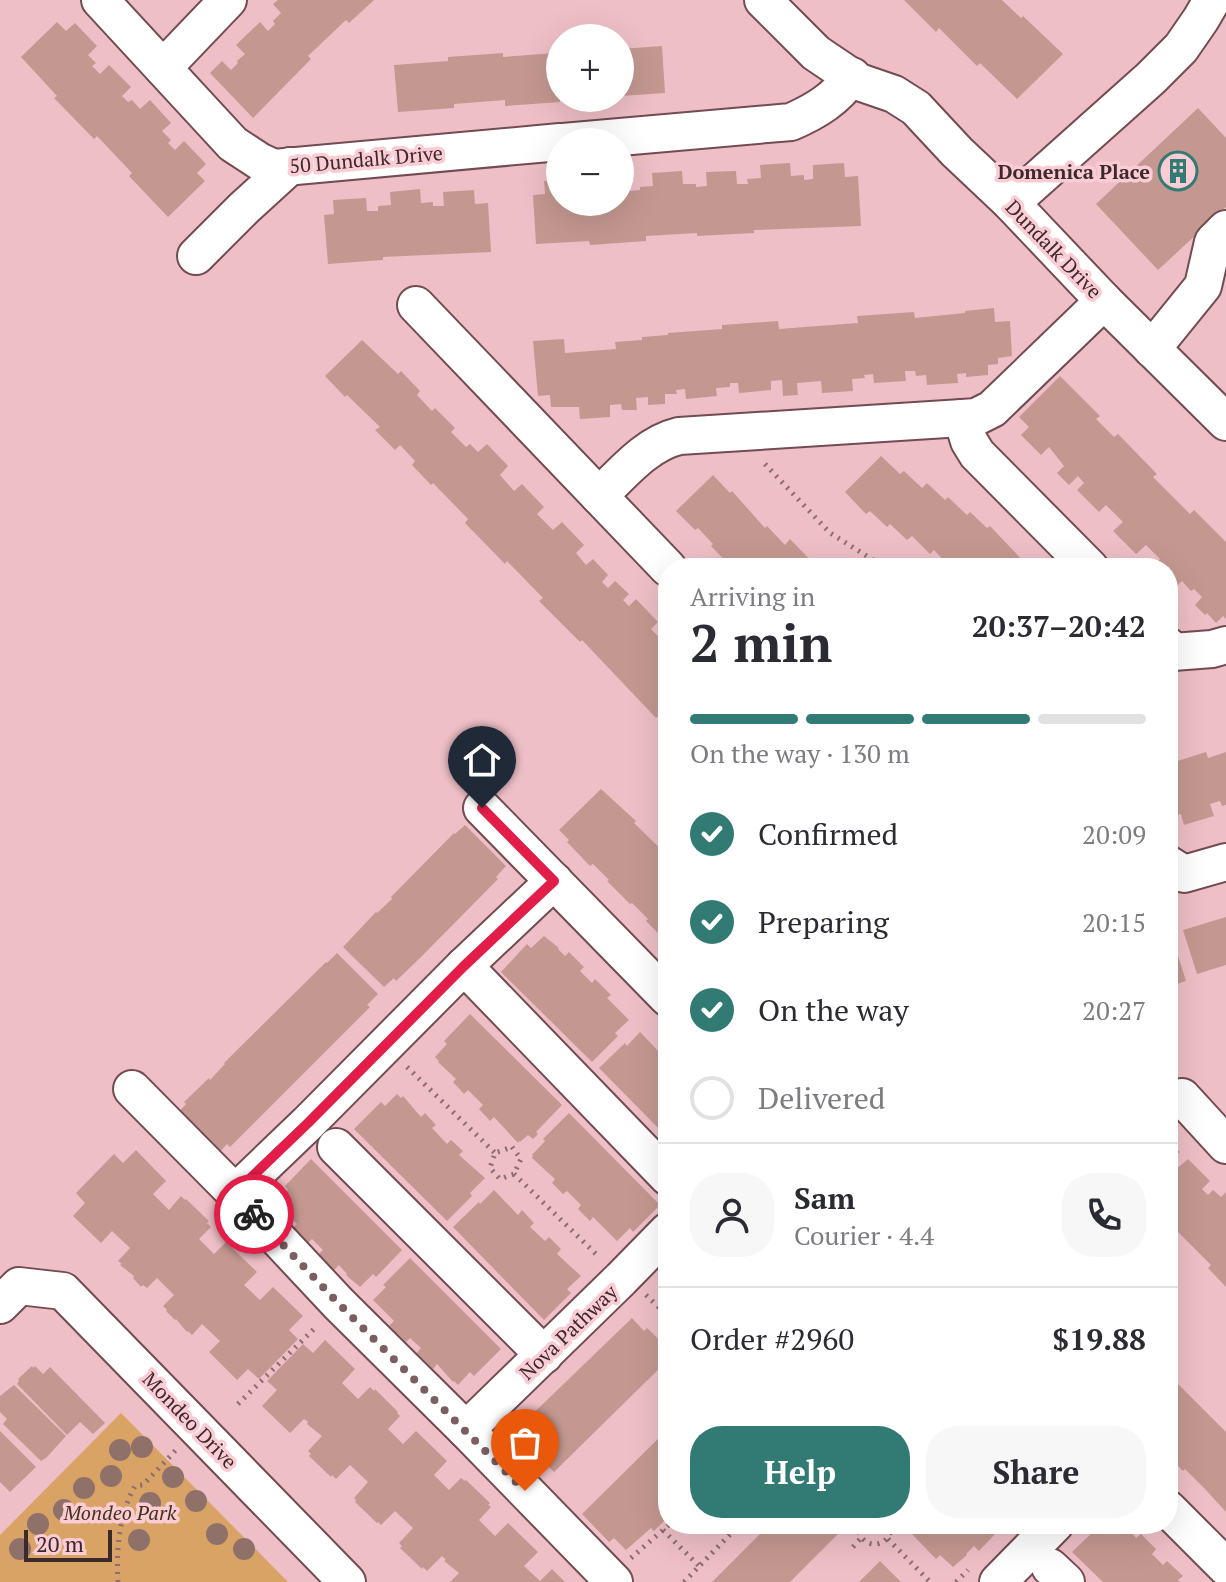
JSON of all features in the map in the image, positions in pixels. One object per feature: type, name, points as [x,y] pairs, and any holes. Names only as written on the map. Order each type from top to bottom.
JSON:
[{"type":"street","name":"50 Dundalk Drive","points":[[100,0],[238,147],[274,168],[546,143]]},
{"type":"street","points":[[163,68],[228,0]]},
{"type":"street","name":"Dundalk Drive","points":[[763,0],[816,53],[859,82],[894,94],[916,108],[1226,422]]},
{"type":"street","points":[[1011,203],[1181,48],[1212,0]]},
{"type":"street","name":"50 Dundalk Drive","points":[[634,136],[791,122],[826,104],[852,76]]},
{"type":"street","points":[[196,256],[290,166]]},
{"type":"street","points":[[1152,349],[1218,291],[1213,242],[1226,229]]},
{"type":"street","points":[[599,496],[651,447],[679,436],[976,417],[992,409],[1104,301]]},
{"type":"street","points":[[416,305],[658,558]]},
{"type":"street","points":[[962,418],[977,454],[1080,558]]},
{"type":"street","points":[[1178,652],[1226,645]]},
{"type":"street","points":[[482,808],[658,988]]},
{"type":"street","points":[[1178,872],[1184,874],[1226,862]]},
{"type":"street","points":[[235,1193],[554,881]]},
{"type":"street","points":[[464,966],[658,1167]]},
{"type":"street","points":[[132,1089],[339,1304],[617,1574]]},
{"type":"street","points":[[1182,1097],[1226,1145]]},
{"type":"street","points":[[336,1147],[544,1355]]},
{"type":"street","name":"Nova Pathway","points":[[466,1430],[658,1241]]},
{"type":"street","name":"Mondeo Drive","points":[[10,1296],[63,1291],[347,1582]]},
{"type":"street","points":[[1178,1519],[1226,1567]]},
{"type":"street","points":[[998,1582],[1045,1534]]},
{"type":"path","points":[[746,432],[759,457],[830,533],[870,558]]},
{"type":"path","points":[[384,1044],[495,1153]]},
{"type":"path","points":[[512,1147],[521,1159],[514,1174],[500,1179],[490,1168],[495,1153],[512,1147]]},
{"type":"path","points":[[514,1174],[621,1279]]},
{"type":"path","points":[[238,1404],[317,1326]]},
{"type":"path","points":[[118,1582],[119,1534],[131,1493],[135,1486],[143,1485],[199,1428]]},
{"type":"path","points":[[617,1574],[659,1534]]},
{"type":"path","points":[[667,1534],[699,1566]]},
{"type":"path","points":[[684,1582],[730,1534]]},
{"type":"path","points":[[859,1534],[866,1542],[877,1544],[888,1539],[890,1534]]},
{"type":"path","points":[[853,1547],[861,1538]]},
{"type":"path","points":[[888,1539],[930,1582]]},
{"type":"green space","name":"Mondeo Park","points":[[121,1413],[288,1582],[0,1582],[0,1535]]},
{"type":"building","points":[[278,0],[374,0],[349,23],[346,20],[308,56],[311,59],[253,118],[210,73],[222,61],[231,70],[238,63],[245,54],[236,45],[260,22],[268,31],[275,24],[273,21],[281,13],[273,4]]},
{"type":"building","points":[[904,0],[1002,0],[1063,54],[1017,99],[980,63],[977,66],[939,28],[936,32]]},
{"type":"building","points":[[57,22],[66,31],[75,23],[97,46],[88,55],[96,63],[92,66],[100,74],[109,65],[131,87],[122,96],[128,102],[132,100],[140,109],[150,100],[171,123],[162,131],[171,140],[168,143],[175,150],[184,141],[206,164],[197,173],[205,181],[168,217],[97,136],[94,139],[54,98],[57,96],[21,57]]},
{"type":"building","points":[[662,46],[665,93],[634,95],[634,48]]},
{"type":"building","points":[[503,53],[503,57],[546,54],[546,103],[505,106],[505,100],[398,112],[394,65],[448,61],[448,57]]},
{"type":"building","name":"Domenica Place","points":[[1198,108],[1226,138],[1226,207],[1158,270],[1096,204]]},
{"type":"building","points":[[790,163],[791,176],[804,175],[804,180],[813,179],[813,165],[844,163],[845,177],[858,176],[861,226],[646,236],[646,241],[590,245],[589,241],[536,244],[533,195],[545,194],[544,181],[546,181],[546,216],[634,216],[634,191],[653,186],[652,173],[682,171],[683,184],[696,184],[696,187],[707,186],[706,172],[736,171],[737,184],[748,184],[747,179],[761,178],[760,165]]},
{"type":"building","points":[[420,189],[421,203],[433,202],[433,206],[444,206],[443,192],[474,190],[475,204],[488,203],[491,252],[383,257],[383,260],[328,264],[324,215],[334,214],[333,200],[366,198],[367,211],[378,211],[378,206],[391,205],[390,192]]},
{"type":"building","points":[[994,308],[995,322],[1010,321],[1012,356],[998,358],[998,364],[988,365],[988,375],[966,377],[966,373],[957,374],[958,383],[927,385],[926,375],[916,376],[915,371],[905,371],[906,381],[874,383],[873,374],[864,375],[865,378],[852,379],[853,391],[822,393],[821,381],[797,383],[798,395],[783,396],[782,380],[771,381],[771,390],[739,393],[738,383],[730,383],[730,387],[716,388],[717,396],[686,399],[685,389],[676,390],[677,394],[665,394],[665,404],[648,405],[648,397],[636,398],[637,410],[622,410],[621,404],[610,405],[610,417],[580,419],[579,407],[551,407],[550,395],[538,396],[533,341],[564,339],[565,353],[616,349],[615,342],[642,340],[642,337],[668,333],[722,329],[722,325],[778,321],[779,329],[858,323],[857,316],[914,312],[915,318]]},
{"type":"building","points":[[362,340],[398,374],[401,371],[420,391],[417,395],[432,411],[435,408],[455,428],[451,432],[466,447],[470,444],[478,452],[487,444],[508,466],[500,475],[514,491],[522,484],[544,507],[537,514],[553,530],[562,522],[584,545],[576,553],[586,565],[593,559],[608,575],[602,582],[608,588],[615,581],[629,594],[623,600],[629,606],[636,599],[658,622],[651,629],[658,636],[656,718],[582,640],[580,642],[539,601],[543,598],[507,561],[505,564],[465,523],[468,519],[412,465],[415,461],[400,445],[395,450],[375,430],[380,427],[325,376]]},
{"type":"building","points":[[1060,376],[1100,416],[1096,419],[1114,437],[1118,434],[1157,474],[1153,477],[1190,514],[1194,510],[1226,542],[1226,619],[1223,616],[1216,623],[1195,605],[1202,597],[1194,589],[1191,591],[1182,581],[1178,585],[1178,558],[1159,558],[1146,545],[1136,554],[1113,531],[1123,522],[1106,505],[1099,512],[1077,490],[1084,483],[1078,476],[1069,485],[1057,473],[1064,466],[1049,447],[1041,455],[1021,435],[1029,427],[1019,417]]},
{"type":"building","points":[[881,456],[900,474],[904,471],[922,488],[927,483],[945,500],[948,497],[967,515],[970,512],[987,528],[990,526],[1020,558],[942,558],[934,550],[930,554],[912,536],[907,540],[870,511],[866,514],[845,492]]},
{"type":"building","points":[[713,475],[765,528],[767,526],[785,545],[790,539],[808,558],[722,558],[698,528],[695,530],[676,511]]},
{"type":"building","points":[[1206,752],[1208,758],[1226,752],[1226,805],[1222,806],[1220,801],[1210,804],[1214,816],[1184,825],[1181,814],[1178,815],[1178,761]]},
{"type":"building","points":[[601,789],[636,821],[634,823],[658,846],[658,933],[593,864],[590,866],[559,830]]},
{"type":"building","points":[[465,825],[506,866],[496,877],[498,879],[420,958],[396,981],[394,978],[384,987],[343,947]]},
{"type":"building","points":[[1226,917],[1226,965],[1197,974],[1183,930]]},
{"type":"building","points":[[544,936],[565,956],[569,952],[584,967],[580,971],[592,983],[595,979],[611,995],[607,998],[629,1020],[592,1062],[501,972],[527,944],[531,948]]},
{"type":"building","points":[[337,953],[378,994],[367,1005],[370,1007],[230,1147],[227,1144],[217,1155],[177,1114],[186,1104],[184,1102]]},
{"type":"building","points":[[1178,956],[1186,981],[1178,984]]},
{"type":"building","points":[[470,1014],[562,1105],[533,1139],[528,1135],[518,1143],[494,1117],[490,1121],[479,1109],[483,1105],[468,1090],[464,1094],[453,1082],[456,1079],[435,1057],[447,1044],[444,1041]]},
{"type":"building","points":[[640,1032],[658,1051],[658,1128],[599,1068],[625,1043],[627,1046]]},
{"type":"building","points":[[397,1094],[401,1098],[403,1096],[421,1117],[425,1113],[436,1125],[432,1128],[447,1144],[451,1140],[463,1151],[459,1155],[485,1178],[447,1221],[354,1129],[381,1102],[385,1106]]},
{"type":"building","points":[[569,1113],[658,1203],[658,1207],[633,1232],[630,1228],[617,1241],[593,1217],[590,1221],[578,1209],[581,1205],[567,1191],[563,1194],[552,1183],[555,1179],[532,1158],[545,1141],[543,1139]]},
{"type":"building","points":[[136,1150],[166,1181],[153,1194],[169,1210],[181,1196],[186,1199],[209,1221],[207,1223],[211,1227],[199,1239],[214,1254],[226,1242],[257,1272],[244,1285],[260,1300],[273,1287],[303,1316],[289,1330],[298,1339],[259,1379],[248,1369],[237,1380],[209,1352],[220,1341],[202,1324],[192,1335],[166,1311],[163,1306],[174,1295],[157,1278],[147,1288],[141,1287],[134,1276],[120,1265],[118,1261],[130,1248],[112,1231],[101,1243],[73,1216],[85,1203],[76,1193],[114,1154],[123,1163]]},
{"type":"building","points":[[311,1159],[402,1250],[376,1277],[373,1274],[360,1287],[339,1265],[334,1270],[319,1254],[323,1250],[312,1239],[308,1243],[293,1228],[297,1224],[276,1202],[288,1190],[285,1186]]},
{"type":"building","points":[[1188,1159],[1210,1181],[1202,1189],[1208,1195],[1213,1190],[1221,1197],[1226,1192],[1226,1287],[1208,1268],[1211,1265],[1178,1232],[1178,1166]]},
{"type":"building","points":[[494,1190],[518,1215],[522,1210],[534,1223],[530,1227],[545,1241],[549,1237],[561,1249],[557,1254],[581,1276],[567,1289],[571,1293],[544,1320],[453,1227]]},
{"type":"building","points":[[410,1258],[501,1349],[474,1376],[470,1372],[458,1385],[437,1364],[433,1369],[417,1353],[421,1348],[410,1338],[406,1342],[389,1326],[394,1321],[373,1300],[386,1287],[383,1285]]},
{"type":"building","points":[[632,1318],[644,1331],[647,1328],[658,1338],[658,1370],[554,1472],[516,1430]]},
{"type":"building","points":[[325,1340],[355,1369],[342,1383],[358,1399],[370,1387],[375,1389],[400,1416],[388,1429],[403,1444],[416,1431],[447,1461],[434,1475],[449,1490],[461,1478],[466,1480],[490,1503],[488,1505],[491,1507],[479,1520],[495,1536],[508,1523],[538,1552],[524,1566],[540,1581],[552,1569],[565,1582],[450,1582],[459,1573],[442,1556],[427,1571],[400,1548],[399,1543],[413,1528],[395,1511],[381,1525],[377,1523],[354,1498],[368,1482],[350,1465],[336,1479],[331,1477],[309,1456],[308,1451],[322,1436],[304,1419],[290,1433],[262,1406],[277,1390],[267,1381],[303,1344],[313,1353]]},
{"type":"building","points":[[32,1366],[43,1374],[50,1367],[105,1423],[93,1434],[80,1422],[67,1435],[17,1384],[18,1379]]},
{"type":"building","points":[[1178,1384],[1226,1432],[1226,1512],[1185,1469],[1183,1471],[1178,1466]]},
{"type":"building","points":[[14,1385],[66,1436],[41,1461],[3,1424],[7,1419],[0,1412],[0,1396]]},
{"type":"building","points":[[0,1431],[36,1467],[10,1492],[0,1482]]},
{"type":"building","points":[[658,1439],[658,1527],[654,1531],[651,1528],[626,1550],[614,1538],[609,1542],[582,1514]]},
{"type":"building","points":[[760,1534],[838,1534],[790,1582],[712,1582]]},
{"type":"building","points":[[912,1534],[995,1534],[979,1551],[974,1546],[953,1567],[940,1555],[936,1559]]},
{"type":"building","points":[[1091,1534],[1133,1534],[1136,1538],[1141,1534],[1156,1549],[1152,1554],[1163,1565],[1167,1561],[1183,1576],[1178,1580],[1181,1582],[1103,1582],[1072,1552]]},
{"type":"building","points":[[880,1561],[901,1582],[859,1582]]},
{"type":"way so far","points":[[254,1214],[525,1491]]},
{"type":"place","name":"Domenica Place","points":[[1178,171]]},
{"type":"route","points":[[254,1214],[235,1193],[554,881],[482,808]]}]
